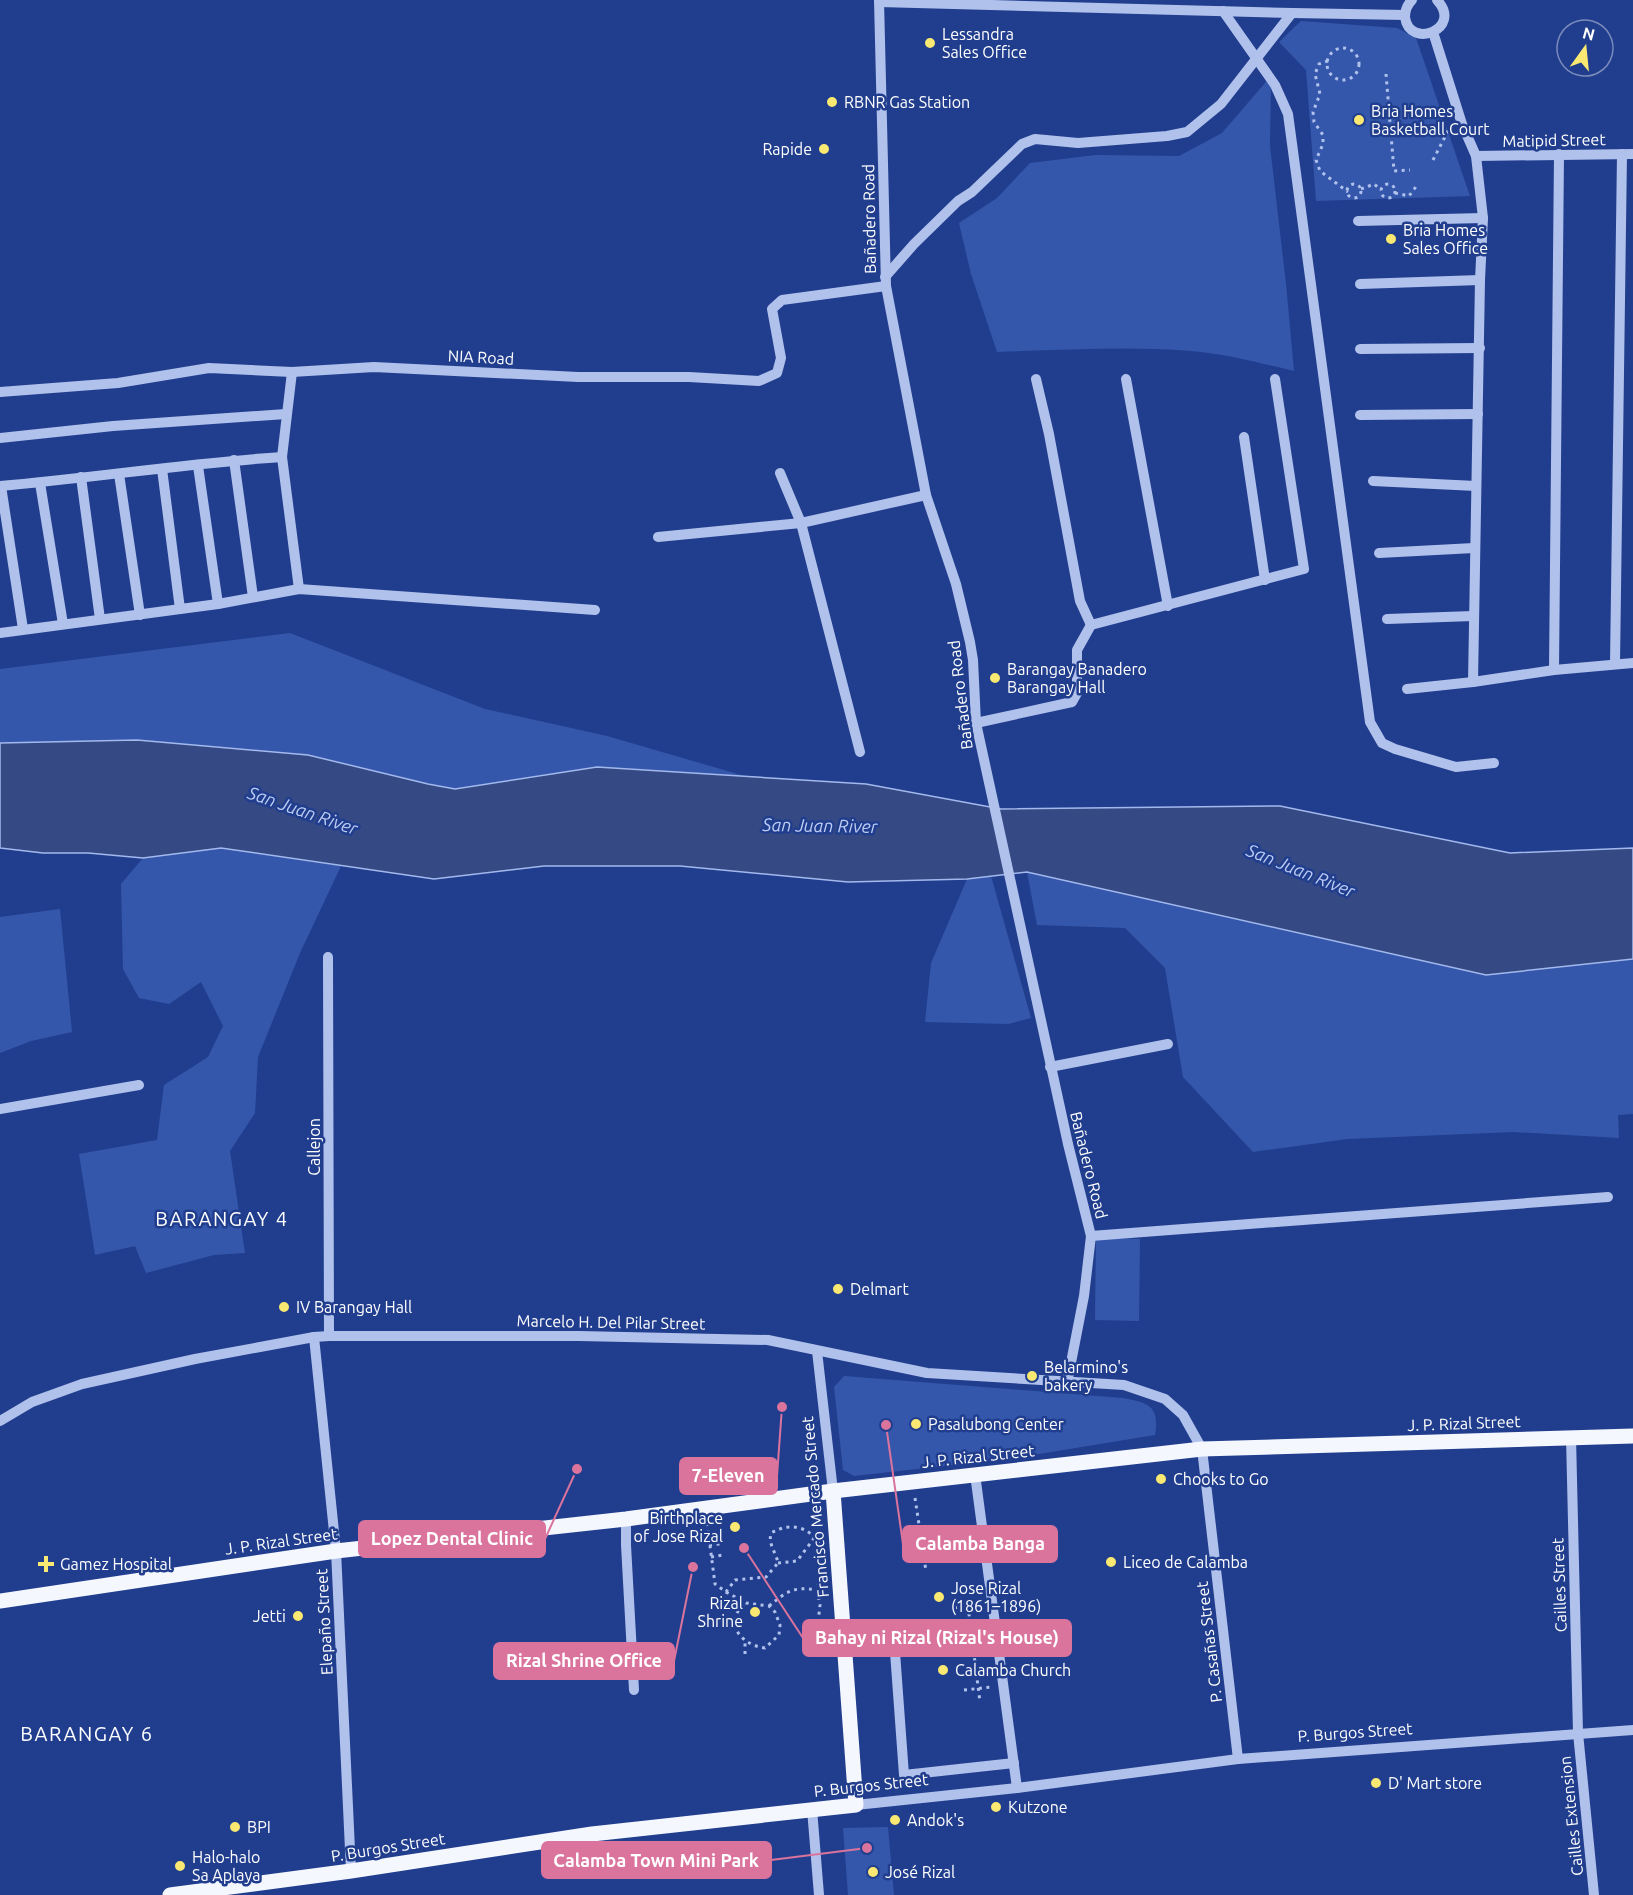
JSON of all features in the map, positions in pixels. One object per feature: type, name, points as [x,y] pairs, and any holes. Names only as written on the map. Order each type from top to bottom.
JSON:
[{"type":"main road","name":"J. P. Rizal Street","points":[[0,1601],[336,1551],[626,1519],[833,1491],[1202,1449],[1633,1436]]},
{"type":"main road","name":"Francisco Mercado Street","points":[[833,1491],[856,1804]]},
{"type":"main road","name":"P. Burgos Street","points":[[180,1894],[351,1871],[592,1834],[856,1804]]},
{"type":"street","points":[[1412,0],[1406,8],[1405,15],[1409,27],[1420,34],[1433,32],[1439,28],[1444,17],[1442,5],[1437,0]]},
{"type":"street","points":[[879,1],[1405,15]]},
{"type":"street","name":"Bañadero Road","points":[[879,1],[885,281],[926,495],[956,584],[967,626],[973,660],[976,723],[981,748],[1050,1067],[1091,1236],[1084,1296],[1067,1383]]},
{"type":"street","points":[[1223,11],[1275,85],[1288,114],[1370,722],[1382,743],[1395,749],[1456,767],[1494,763]]},
{"type":"street","points":[[885,281],[914,244],[1022,144],[1035,139],[1078,143],[1167,136],[1187,132],[1221,104],[1292,13]]},
{"type":"street","points":[[1433,32],[1462,124],[1476,156],[1483,218],[1474,548],[1473,682]]},
{"type":"street","points":[[1554,670],[1559,153]]},
{"type":"street","name":"Matipid Street","points":[[1476,156],[1559,153],[1628,154]]},
{"type":"street","points":[[1615,664],[1628,154]]},
{"type":"street","points":[[1358,220],[1483,218]]},
{"type":"street","points":[[1360,284],[1480,280]]},
{"type":"street","name":"NIA Road","points":[[0,392],[118,382],[209,368],[292,372],[375,367],[578,377],[689,377],[759,381],[777,373],[781,358],[772,309],[782,300],[885,281]]},
{"type":"street","points":[[1360,349],[1480,348]]},
{"type":"street","points":[[292,372],[282,457],[299,590]]},
{"type":"street","points":[[1036,379],[1049,434],[1080,601],[1091,625]]},
{"type":"street","points":[[1126,379],[1168,606]]},
{"type":"street","points":[[976,723],[1072,702],[1077,693],[1077,650],[1091,625],[1304,569],[1275,380]]},
{"type":"street","points":[[0,438],[113,426],[286,414]]},
{"type":"street","points":[[1360,415],[1478,414]]},
{"type":"street","points":[[1244,437],[1265,580]]},
{"type":"street","points":[[23,629],[1,486],[198,466],[234,460],[282,457]]},
{"type":"street","points":[[234,460],[253,597]]},
{"type":"street","points":[[198,466],[219,604]]},
{"type":"street","points":[[162,469],[180,609]]},
{"type":"street","points":[[780,472],[801,523],[860,752]]},
{"type":"street","points":[[119,474],[140,615]]},
{"type":"street","points":[[81,477],[100,619]]},
{"type":"street","points":[[1373,481],[1476,486]]},
{"type":"street","points":[[40,483],[63,624]]},
{"type":"street","points":[[658,537],[801,523],[926,495]]},
{"type":"street","points":[[1379,553],[1474,548]]},
{"type":"street","points":[[0,633],[219,604],[299,590],[595,610]]},
{"type":"street","points":[[1387,619],[1473,616]]},
{"type":"street","points":[[1407,689],[1554,670],[1633,663]]},
{"type":"street","name":"Callejon","points":[[328,957],[329,1336]]},
{"type":"street","points":[[1050,1067],[1168,1044]]},
{"type":"street","points":[[0,1109],[139,1085]]},
{"type":"street","points":[[1091,1236],[1608,1197]]},
{"type":"street","name":"Marcelo H. Del Pilar Street","points":[[0,1421],[32,1402],[82,1384],[195,1359],[314,1337],[579,1336],[768,1340],[927,1373],[1124,1385],[1165,1399],[1183,1415],[1202,1449]]},
{"type":"street","name":"Elepaño Street","points":[[314,1337],[336,1551],[351,1871]]},
{"type":"street","name":"Francisco Mercado Street","points":[[817,1351],[833,1491]]},
{"type":"street","name":"Cailles Street","points":[[1571,1437],[1578,1733]]},
{"type":"street","name":"P. Casañas Street","points":[[1202,1449],[1238,1760]]},
{"type":"street","points":[[975,1474],[1017,1788]]},
{"type":"street","points":[[626,1519],[634,1690]]},
{"type":"street","points":[[843,1628],[893,1625],[904,1775],[1014,1763]]},
{"type":"street","name":"P. Burgos Street","points":[[856,1804],[1017,1788],[1238,1760],[1633,1730]]},
{"type":"street","name":"Cailles Extension","points":[[1578,1733],[1594,1895]]},
{"type":"street","points":[[812,1809],[819,1895]]},
{"type":"path","points":[[1347,48],[1356,53],[1359,58],[1359,68],[1353,77],[1343,80],[1329,72],[1328,61],[1329,56],[1337,49],[1347,48]]},
{"type":"path","points":[[1328,61],[1318,64],[1315,74],[1320,94],[1312,112],[1314,122],[1323,135],[1323,144],[1316,160],[1320,171],[1349,195],[1355,198],[1361,189]]},
{"type":"path","points":[[1386,74],[1394,171],[1410,170]]},
{"type":"path","points":[[1381,132],[1449,129],[1462,124]]},
{"type":"path","points":[[1433,160],[1449,129]]},
{"type":"path","points":[[1361,189],[1374,184],[1383,197],[1392,197],[1395,193]]},
{"type":"path","points":[[1380,190],[1389,184],[1393,186],[1395,193]]},
{"type":"path","points":[[1395,193],[1408,196],[1418,184]]},
{"type":"path","points":[[1348,192],[1352,185],[1361,189]]},
{"type":"path","points":[[911,1482],[926,1571]]},
{"type":"path","points":[[706,1509],[715,1584],[746,1602],[769,1606],[775,1612],[780,1625],[779,1635],[765,1647],[755,1647],[745,1642],[738,1632],[735,1617],[746,1602]]},
{"type":"path","points":[[778,1563],[777,1554],[770,1545],[771,1533],[780,1528],[806,1530],[816,1536],[822,1551]]},
{"type":"path","points":[[726,1592],[735,1580],[766,1577],[778,1563],[797,1561],[816,1536]]},
{"type":"path","points":[[710,1545],[721,1544]]},
{"type":"path","points":[[923,1557],[985,1550]]},
{"type":"path","points":[[711,1557],[723,1555]]},
{"type":"path","points":[[820,1652],[818,1623],[820,1605],[816,1590],[823,1567]]},
{"type":"path","points":[[769,1606],[784,1594],[801,1587],[816,1590]]},
{"type":"path","points":[[954,1608],[993,1602]]},
{"type":"path","points":[[968,1606],[980,1702]]},
{"type":"path","points":[[745,1642],[745,1654]]},
{"type":"path","points":[[959,1650],[999,1646]]},
{"type":"path","points":[[964,1690],[1004,1685]]},
{"type":"shaded area","points":[[1301,21],[1397,28],[1416,38],[1470,196],[1316,201],[1306,70],[1279,42]]},
{"type":"shaded area","points":[[1271,76],[1270,146],[1294,371],[1191,351],[1070,349],[997,352],[971,274],[959,223],[997,198],[1030,163],[1096,155],[1179,156],[1222,133]]},
{"type":"shaded area","points":[[290,633],[485,709],[607,736],[748,777],[597,767],[455,789],[308,755],[137,740],[0,743],[0,669]]},
{"type":"shaded area","points":[[221,848],[341,866],[300,953],[258,1057],[255,1113],[230,1151],[245,1253],[214,1255],[146,1273],[135,1246],[95,1255],[79,1154],[157,1140],[164,1085],[208,1057],[223,1026],[201,982],[169,1004],[139,998],[123,969],[121,884],[143,858]]},
{"type":"shaded area","points":[[1027,872],[1486,975],[1633,959],[1633,1114],[1618,1115],[1619,1138],[1513,1132],[1347,1139],[1253,1152],[1183,1077],[1165,968],[1125,928],[1037,925]]},
{"type":"shaded area","points":[[991,876],[1031,1018],[1008,1024],[925,1022],[931,963],[967,879]]},
{"type":"shaded area","points":[[60,909],[72,1032],[31,1041],[0,1053],[0,917]]},
{"type":"shaded area","points":[[1096,1238],[1140,1239],[1139,1321],[1095,1320]]},
{"type":"shaded area","points":[[844,1376],[1123,1398],[1145,1404],[1154,1411],[1155,1435],[1008,1459],[854,1476],[843,1470],[834,1387]]},
{"type":"shaded area","points":[[888,1827],[894,1895],[848,1895],[843,1828]]},
{"type":"water","name":"San Juan River","points":[[137,740],[308,755],[455,789],[597,767],[866,784],[1001,809],[1280,806],[1510,853],[1633,848],[1633,959],[1486,975],[1027,872],[967,879],[848,882],[680,866],[544,866],[434,879],[221,848],[143,858],[88,853],[43,853],[0,848],[0,743]]},
{"type":"place","name":"Lessandra Sales Office","points":[[930,43]]},
{"type":"place","name":"RBNR Gas Station","points":[[832,102]]},
{"type":"place","name":"Bria Homes Basketball Court","points":[[1359,120]]},
{"type":"place","name":"Rapide","points":[[824,149]]},
{"type":"place","name":"Bria Homes Sales Office","points":[[1391,239]]},
{"type":"place","name":"Barangay Banadero Barangay Hall","points":[[995,678]]},
{"type":"place","name":"Delmart","points":[[838,1289]]},
{"type":"place","name":"IV Barangay Hall","points":[[284,1307]]},
{"type":"place","name":"Belarmino's bakery","points":[[1032,1376]]},
{"type":"place","name":"7-Eleven","points":[[782,1407]]},
{"type":"place","name":"Pasalubong Center","points":[[916,1424]]},
{"type":"place","name":"Calamba Banga","points":[[886,1425]]},
{"type":"place","name":"Lopez Dental Clinic","points":[[577,1469]]},
{"type":"place","name":"Chooks to Go","points":[[1161,1479]]},
{"type":"place","name":"Birthplace of Jose Rizal","points":[[735,1527]]},
{"type":"place","name":"Bahay ni Rizal (Rizal's House)","points":[[744,1548]]},
{"type":"place","name":"Liceo de Calamba","points":[[1111,1562]]},
{"type":"place","name":"Gamez Hospital","points":[[46,1564]]},
{"type":"place","name":"Rizal Shrine Office","points":[[693,1567]]},
{"type":"place","name":"Jose Rizal (1861–1896)","points":[[939,1597]]},
{"type":"place","name":"Rizal Shrine","points":[[755,1612]]},
{"type":"place","name":"Jetti","points":[[298,1616]]},
{"type":"place","name":"Calamba Church","points":[[943,1670]]},
{"type":"place","name":"D' Mart store","points":[[1376,1783]]},
{"type":"place","name":"Kutzone","points":[[996,1807]]},
{"type":"place","name":"Andok's","points":[[895,1820]]},
{"type":"place","name":"BPI","points":[[235,1827]]},
{"type":"place","name":"Calamba Town Mini Park","points":[[867,1848]]},
{"type":"place","name":"Halo-halo Sa Aplaya","points":[[180,1866]]},
{"type":"place","name":"José Rizal","points":[[873,1872]]},
{"type":"district","name":"BARANGAY 4","points":[[222,1218]]},
{"type":"district","name":"BARANGAY 6","points":[[87,1733]]}]
